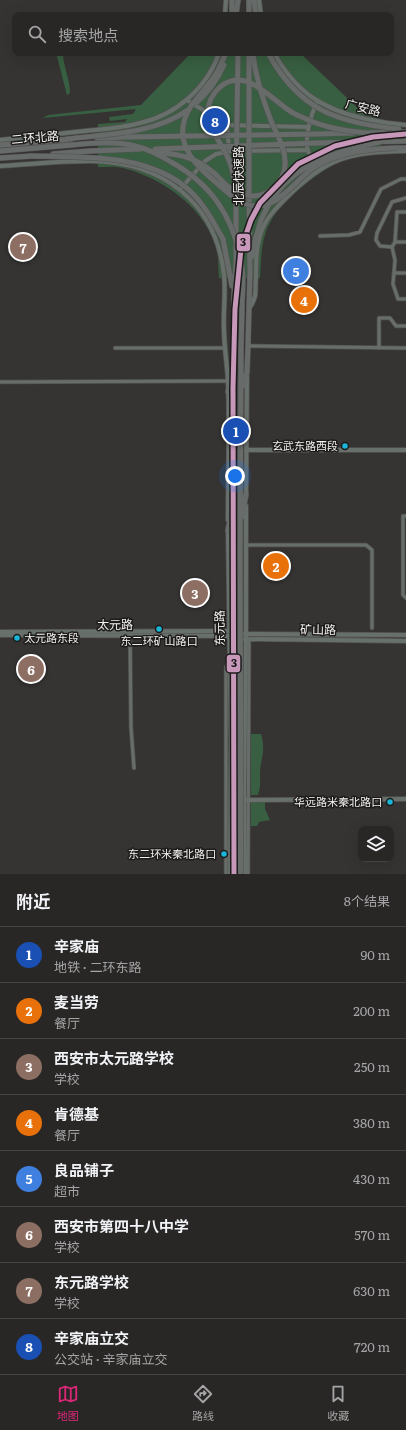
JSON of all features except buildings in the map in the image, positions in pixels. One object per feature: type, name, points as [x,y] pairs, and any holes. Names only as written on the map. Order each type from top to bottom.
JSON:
[{"type":"highway","points":[[232,0],[232,12]]},
{"type":"highway","points":[[237,12],[238,0]]},
{"type":"highway","points":[[249,0],[249,12]]},
{"type":"highway","points":[[254,0],[256,12]]},
{"type":"highway","points":[[224,56],[214,77],[191,106],[186,115],[183,135],[186,150],[196,164],[238,201],[252,206],[273,203],[314,168],[334,157],[358,151],[406,148]]},
{"type":"highway","points":[[0,145],[67,139],[146,128],[165,122],[180,115],[205,96],[219,76],[228,56]]},
{"type":"highway","name":"北辰快速路","points":[[234,295],[236,262],[238,56]]},
{"type":"highway","name":"北辰快速路","points":[[240,393],[247,372],[249,311],[249,56]]},
{"type":"highway","points":[[139,150],[191,158],[206,166],[228,187],[242,194],[260,196],[272,190],[279,183],[283,174],[285,163],[264,98],[254,56]]},
{"type":"highway","points":[[270,56],[296,93],[321,110],[361,124],[399,131]]},
{"type":"highway","points":[[236,190],[229,159],[208,119],[208,109],[215,91],[233,80],[250,82],[292,113],[316,123],[338,130],[368,133]]},
{"type":"highway","points":[[67,139],[406,131]]},
{"type":"highway","points":[[250,272],[256,237],[261,220],[271,201],[287,181],[302,169],[323,158],[383,141]]},
{"type":"highway","points":[[29,156],[139,150],[406,141]]},
{"type":"highway","name":"二环北路","points":[[0,151],[71,145],[117,144],[135,146],[164,158],[194,176],[208,190],[224,212],[235,237],[241,261],[243,287],[240,393],[240,532]]},
{"type":"highway","points":[[29,156],[91,157],[125,161],[153,170],[171,178],[190,191],[202,205],[223,239],[234,295],[235,493],[241,874]]},
{"type":"highway","name":"二环北路","points":[[0,158],[29,156]]},
{"type":"highway","points":[[228,392],[234,370]]},
{"type":"highway","points":[[228,531],[235,493]]},
{"type":"highway","points":[[236,874],[237,561],[246,494]]},
{"type":"main road","points":[[225,12],[226,0]]},
{"type":"main road","points":[[259,0],[261,12]]},
{"type":"main road","points":[[0,140],[141,123],[171,111],[187,100],[205,80],[218,56]]},
{"type":"main road","name":"广安路","points":[[276,56],[295,83],[317,101],[332,110],[347,116],[406,125]]},
{"type":"main road","points":[[187,100],[227,124],[308,127]]},
{"type":"main road","points":[[317,101],[308,127],[308,150],[320,169]]},
{"type":"main road","points":[[227,124],[229,151]]},
{"type":"main road","points":[[180,189],[205,161],[216,154],[229,151],[308,150]]},
{"type":"main road","points":[[249,311],[255,295],[256,252],[260,234],[264,225],[276,208],[297,186],[320,169],[344,158],[361,154],[406,151]]},
{"type":"main road","name":"东元路","points":[[0,166],[91,161],[128,166],[147,172],[180,189],[194,202],[207,221],[215,237],[224,276],[225,348],[228,381],[230,633],[228,800],[230,874]]},
{"type":"main road","name":"东元路","points":[[245,874],[247,372]]},
{"type":"main road","points":[[246,450],[406,450]]},
{"type":"main road","name":"太元路","points":[[0,632],[230,633]]},
{"type":"main road","name":"太元路","points":[[0,635],[230,633]]},
{"type":"main road","name":"矿山路","points":[[230,633],[406,635]]},
{"type":"main road","name":"矿山路","points":[[230,633],[246,639],[406,641]]},
{"type":"main road","points":[[228,800],[406,799]]},
{"type":"street","points":[[320,236],[349,235],[360,232],[381,189],[401,179],[406,179]]},
{"type":"street","points":[[392,247],[380,246],[376,240],[377,233],[392,202],[406,198]]},
{"type":"street","points":[[406,212],[397,212],[395,242],[392,247],[395,260],[393,284],[398,299],[406,299]]},
{"type":"street","points":[[395,242],[406,242]]},
{"type":"street","points":[[394,273],[406,273]]},
{"type":"street","points":[[379,348],[379,318],[390,318],[396,326],[406,326]]},
{"type":"street","points":[[248,346],[406,348]]},
{"type":"street","points":[[115,348],[225,348]]},
{"type":"street","points":[[0,382],[228,381]]},
{"type":"street","points":[[406,516],[403,516],[403,595],[406,598]]},
{"type":"street","points":[[246,545],[366,545],[372,550],[372,628]]},
{"type":"street","points":[[130,635],[131,727],[134,768]]},
{"type":"street","points":[[246,799],[248,874]]},
{"type":"street","points":[[226,874],[228,800]]},
{"type":"green space","points":[[57,56],[63,56],[70,93],[67,95]]},
{"type":"green space","points":[[188,56],[303,56],[365,115],[379,118],[382,154],[355,158],[332,166],[313,178],[284,203],[268,226],[261,255],[260,278],[219,278],[218,256],[215,244],[209,230],[190,205],[166,186],[138,173],[120,167],[98,167],[98,124],[125,122],[127,119],[110,121],[109,117],[133,114],[136,109],[43,118],[48,115],[141,105]]},
{"type":"green space","points":[[251,734],[261,734],[263,745],[258,795],[251,795]]},
{"type":"green space","points":[[251,802],[265,802],[265,809],[270,820],[259,822],[257,826],[251,826]]},
{"type":"transit line","name":"3","points":[[234,874],[233,388],[235,309],[241,249],[251,220],[260,203],[298,164],[335,146],[373,137],[406,134]]},
{"type":"place","name":"辛家庙立交","points":[[215,121]]},
{"type":"place","name":"东元路学校","points":[[23,247]]},
{"type":"place","name":"良品铺子","points":[[296,271]]},
{"type":"place","name":"肯德基","points":[[304,300]]},
{"type":"place","name":"辛家庙","points":[[236,431]]},
{"type":"place","name":"玄武东路西段","points":[[345,446]]},
{"type":"place","name":"麦当劳","points":[[276,566]]},
{"type":"place","name":"西安市太元路学校","points":[[195,593]]},
{"type":"place","name":"东二环矿山路口","points":[[159,629]]},
{"type":"place","name":"太元路东段","points":[[17,638]]},
{"type":"place","name":"西安市第四十八中学","points":[[31,669]]},
{"type":"place","name":"华远路米秦北路口","points":[[390,802]]},
{"type":"place","name":"东二环米秦北路口","points":[[224,854]]}]
